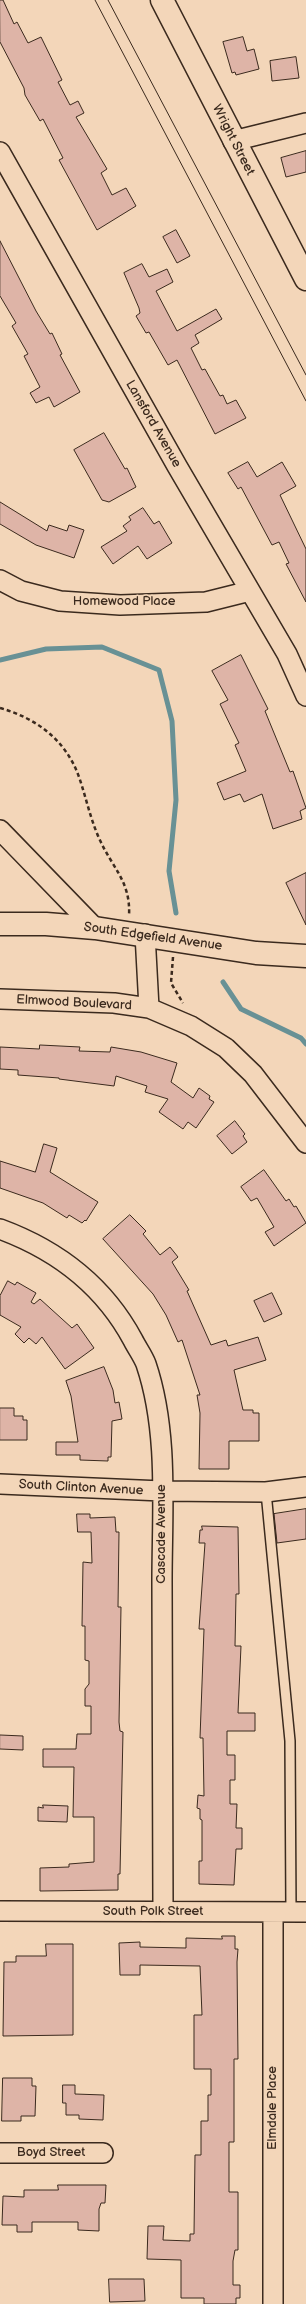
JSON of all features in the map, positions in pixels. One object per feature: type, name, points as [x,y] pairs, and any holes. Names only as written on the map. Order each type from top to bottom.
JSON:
[{"type":"street","name":"Wright Street","points":[[162,0],[233,141],[306,279]]},
{"type":"street","points":[[233,141],[306,123]]},
{"type":"street","name":"Lansford Avenue","points":[[0,152],[177,466],[287,654],[306,696]]},
{"type":"street","name":"Homewood Place","points":[[0,580],[21,591],[60,602],[120,605],[206,602],[250,591]]},
{"type":"street","points":[[0,830],[95,928]]},
{"type":"street","name":"South Edgefield Avenue","points":[[0,924],[46,924],[95,928],[145,934],[256,953],[306,956]]},
{"type":"street","name":"Elmwood Boulevard","points":[[145,934],[149,1008]]},
{"type":"street","name":"Elmwood Boulevard","points":[[0,999],[114,1003],[149,1008],[191,1026],[226,1048],[253,1074],[306,1144]]},
{"type":"street","name":"Cascade Avenue","points":[[0,1229],[28,1239],[61,1258],[93,1286],[112,1307],[127,1328],[145,1362],[159,1416],[162,1491],[163,1911]]},
{"type":"street","name":"South Clinton Avenue","points":[[0,1484],[162,1491],[266,1492],[306,1487]]},
{"type":"street","name":"South Polk Street","points":[[0,1911],[290,1912]]},
{"type":"street","name":"Elmdale Place","points":[[273,2304],[290,1912]]},
{"type":"street","name":"Boyd Street","points":[[0,2152],[103,2153]]},
{"type":"lane","points":[[266,1492],[290,1741],[290,1912]]},
{"type":"path","points":[[0,708],[17,713],[47,729],[62,746],[72,762],[96,832],[105,852],[127,887],[130,900],[129,916]]},
{"type":"building","points":[[0,0],[3,0],[14,24],[17,22],[28,43],[41,37],[62,80],[58,82],[70,105],[78,101],[84,113],[76,117],[107,169],[101,173],[112,195],[126,188],[136,206],[97,230],[59,160],[63,158],[43,119],[40,121],[25,95],[24,88],[0,42]]},
{"type":"building","points":[[243,37],[247,51],[254,49],[259,69],[236,75],[235,72],[232,73],[223,42]]},
{"type":"building","points":[[296,57],[299,78],[272,81],[270,61]]},
{"type":"building","points":[[306,151],[306,172],[286,177],[281,158]]},
{"type":"building","points":[[176,230],[190,256],[177,263],[163,237]]},
{"type":"building","points":[[0,241],[36,311],[50,334],[52,333],[62,354],[60,355],[80,392],[54,407],[49,397],[36,403],[30,393],[40,387],[24,356],[28,354],[12,326],[16,323],[0,296]]},
{"type":"building","points":[[142,264],[149,277],[167,269],[173,282],[156,291],[177,331],[216,309],[222,319],[195,335],[199,343],[191,348],[202,370],[205,369],[220,396],[223,395],[227,404],[236,400],[246,418],[215,434],[177,360],[168,365],[149,332],[146,333],[136,316],[140,313],[139,308],[124,273]]},
{"type":"building","points":[[104,433],[125,469],[127,468],[136,487],[109,502],[102,500],[74,450]]},
{"type":"building","points":[[248,462],[257,477],[282,462],[296,486],[280,495],[306,549],[306,602],[286,564],[289,563],[279,542],[272,545],[241,487],[238,489],[228,473]]},
{"type":"building","points":[[0,502],[47,531],[49,525],[67,531],[69,525],[84,530],[74,558],[36,545],[0,524]]},
{"type":"building","points":[[143,508],[154,524],[159,521],[172,543],[147,559],[138,546],[113,564],[101,547],[127,531],[123,526],[131,520],[129,517]]},
{"type":"building","points":[[241,655],[268,709],[265,711],[290,772],[293,771],[306,808],[300,811],[302,819],[273,829],[262,794],[244,802],[240,794],[224,800],[217,783],[246,771],[235,745],[239,743],[220,704],[228,700],[212,671]]},
{"type":"building","points":[[306,873],[306,925],[286,883]]},
{"type":"building","points":[[40,1045],[80,1047],[79,1051],[110,1052],[111,1047],[141,1052],[177,1063],[171,1082],[193,1098],[199,1088],[210,1096],[209,1099],[214,1102],[196,1128],[188,1122],[183,1129],[159,1112],[168,1099],[145,1092],[147,1086],[116,1076],[114,1086],[59,1078],[18,1075],[18,1070],[0,1069],[0,1047],[39,1049]]},
{"type":"building","points":[[235,1121],[245,1134],[243,1136],[247,1142],[232,1154],[217,1136]]},
{"type":"building","points":[[44,1144],[57,1148],[50,1172],[98,1202],[86,1221],[85,1220],[82,1223],[69,1215],[67,1218],[43,1203],[0,1188],[0,1161],[35,1172]]},
{"type":"building","points":[[264,1170],[286,1201],[289,1199],[294,1207],[296,1206],[306,1223],[274,1246],[265,1232],[274,1227],[257,1198],[251,1201],[241,1187]]},
{"type":"building","points":[[130,1215],[146,1231],[143,1234],[160,1255],[170,1247],[178,1257],[172,1262],[189,1290],[187,1291],[211,1345],[226,1340],[228,1346],[258,1337],[266,1360],[234,1370],[243,1410],[253,1410],[253,1413],[259,1413],[259,1441],[229,1441],[229,1469],[199,1469],[200,1413],[197,1395],[200,1395],[182,1340],[178,1342],[166,1315],[153,1294],[103,1239]]},
{"type":"building","points":[[8,1281],[15,1285],[17,1282],[36,1293],[31,1302],[34,1304],[40,1299],[72,1328],[77,1324],[94,1348],[65,1369],[42,1337],[36,1344],[29,1338],[24,1343],[15,1334],[21,1327],[0,1315],[0,1296]]},
{"type":"building","points":[[272,1293],[282,1314],[264,1322],[254,1301]]},
{"type":"building","points":[[104,1367],[113,1390],[115,1403],[119,1402],[122,1419],[112,1421],[111,1457],[108,1457],[108,1461],[80,1460],[80,1455],[56,1455],[56,1442],[78,1442],[71,1396],[66,1381]]},
{"type":"building","points":[[0,1408],[14,1408],[14,1416],[23,1416],[23,1420],[27,1420],[27,1440],[0,1440]]},
{"type":"building","points":[[306,1509],[306,1539],[277,1543],[274,1514]]},
{"type":"building","points":[[77,1514],[90,1514],[90,1518],[115,1517],[116,1532],[119,1532],[118,1607],[121,1607],[119,1722],[120,1731],[123,1732],[120,1874],[118,1874],[118,1890],[40,1891],[40,1868],[69,1867],[69,1864],[94,1862],[94,1817],[73,1817],[74,1767],[43,1767],[43,1749],[76,1749],[77,1734],[91,1734],[91,1706],[85,1706],[85,1689],[89,1684],[89,1661],[85,1660],[85,1626],[82,1626],[83,1562],[92,1563],[91,1532],[78,1532]]},
{"type":"building","points":[[202,1526],[238,1527],[239,1594],[236,1594],[235,1646],[241,1646],[238,1713],[255,1713],[255,1731],[227,1731],[227,1755],[235,1755],[235,1780],[230,1780],[230,1804],[237,1804],[236,1828],[242,1828],[242,1849],[236,1849],[234,1885],[199,1884],[199,1861],[202,1861],[202,1820],[200,1819],[200,1809],[197,1808],[198,1795],[204,1796],[203,1738],[200,1738],[204,1629],[199,1629],[205,1543],[199,1543],[200,1530],[202,1530]]},
{"type":"building","points":[[0,1735],[23,1736],[23,1750],[0,1749]]},
{"type":"building","points":[[43,1805],[68,1806],[67,1822],[38,1821],[38,1807],[43,1808]]},
{"type":"building","points":[[222,1936],[235,1936],[235,1949],[238,1949],[238,2059],[234,2059],[234,2142],[229,2142],[229,2192],[238,2192],[238,2250],[235,2250],[233,2261],[233,2285],[240,2285],[240,2298],[236,2298],[236,2304],[204,2304],[204,2298],[181,2298],[181,2260],[147,2259],[148,2226],[164,2226],[163,2240],[190,2241],[190,2234],[194,2234],[195,2155],[201,2155],[201,2121],[208,2121],[208,2095],[211,2095],[211,2069],[194,2069],[194,2015],[202,2015],[200,1966],[140,1965],[140,1975],[120,1975],[119,1943],[140,1942],[140,1947],[186,1948],[186,1938],[222,1939]]},
{"type":"building","points":[[46,1944],[73,1944],[73,2035],[3,2036],[4,1962],[16,1962],[16,1956],[46,1956]]},
{"type":"building","points":[[3,2078],[32,2078],[32,2086],[36,2086],[35,2116],[21,2116],[21,2121],[2,2121]]},
{"type":"building","points":[[63,2085],[75,2085],[75,2094],[104,2095],[103,2120],[79,2119],[79,2115],[66,2115],[66,2103],[63,2103]]},
{"type":"building","points":[[58,2185],[106,2185],[105,2203],[101,2203],[99,2209],[99,2231],[78,2230],[78,2222],[32,2222],[32,2232],[17,2232],[17,2225],[2,2225],[3,2196],[24,2197],[24,2190],[58,2190]]},
{"type":"building","points":[[109,2279],[144,2279],[145,2301],[110,2302]]},
{"type":"waterway","points":[[0,660],[46,649],[102,647],[159,670],[172,721],[176,800],[169,871],[176,913]]},
{"type":"waterway","points":[[223,982],[241,1009],[301,1038],[306,1044]]},
{"type":"tram line","points":[[95,0],[306,401]]},
{"type":"tram line","points":[[108,0],[306,375]]}]
